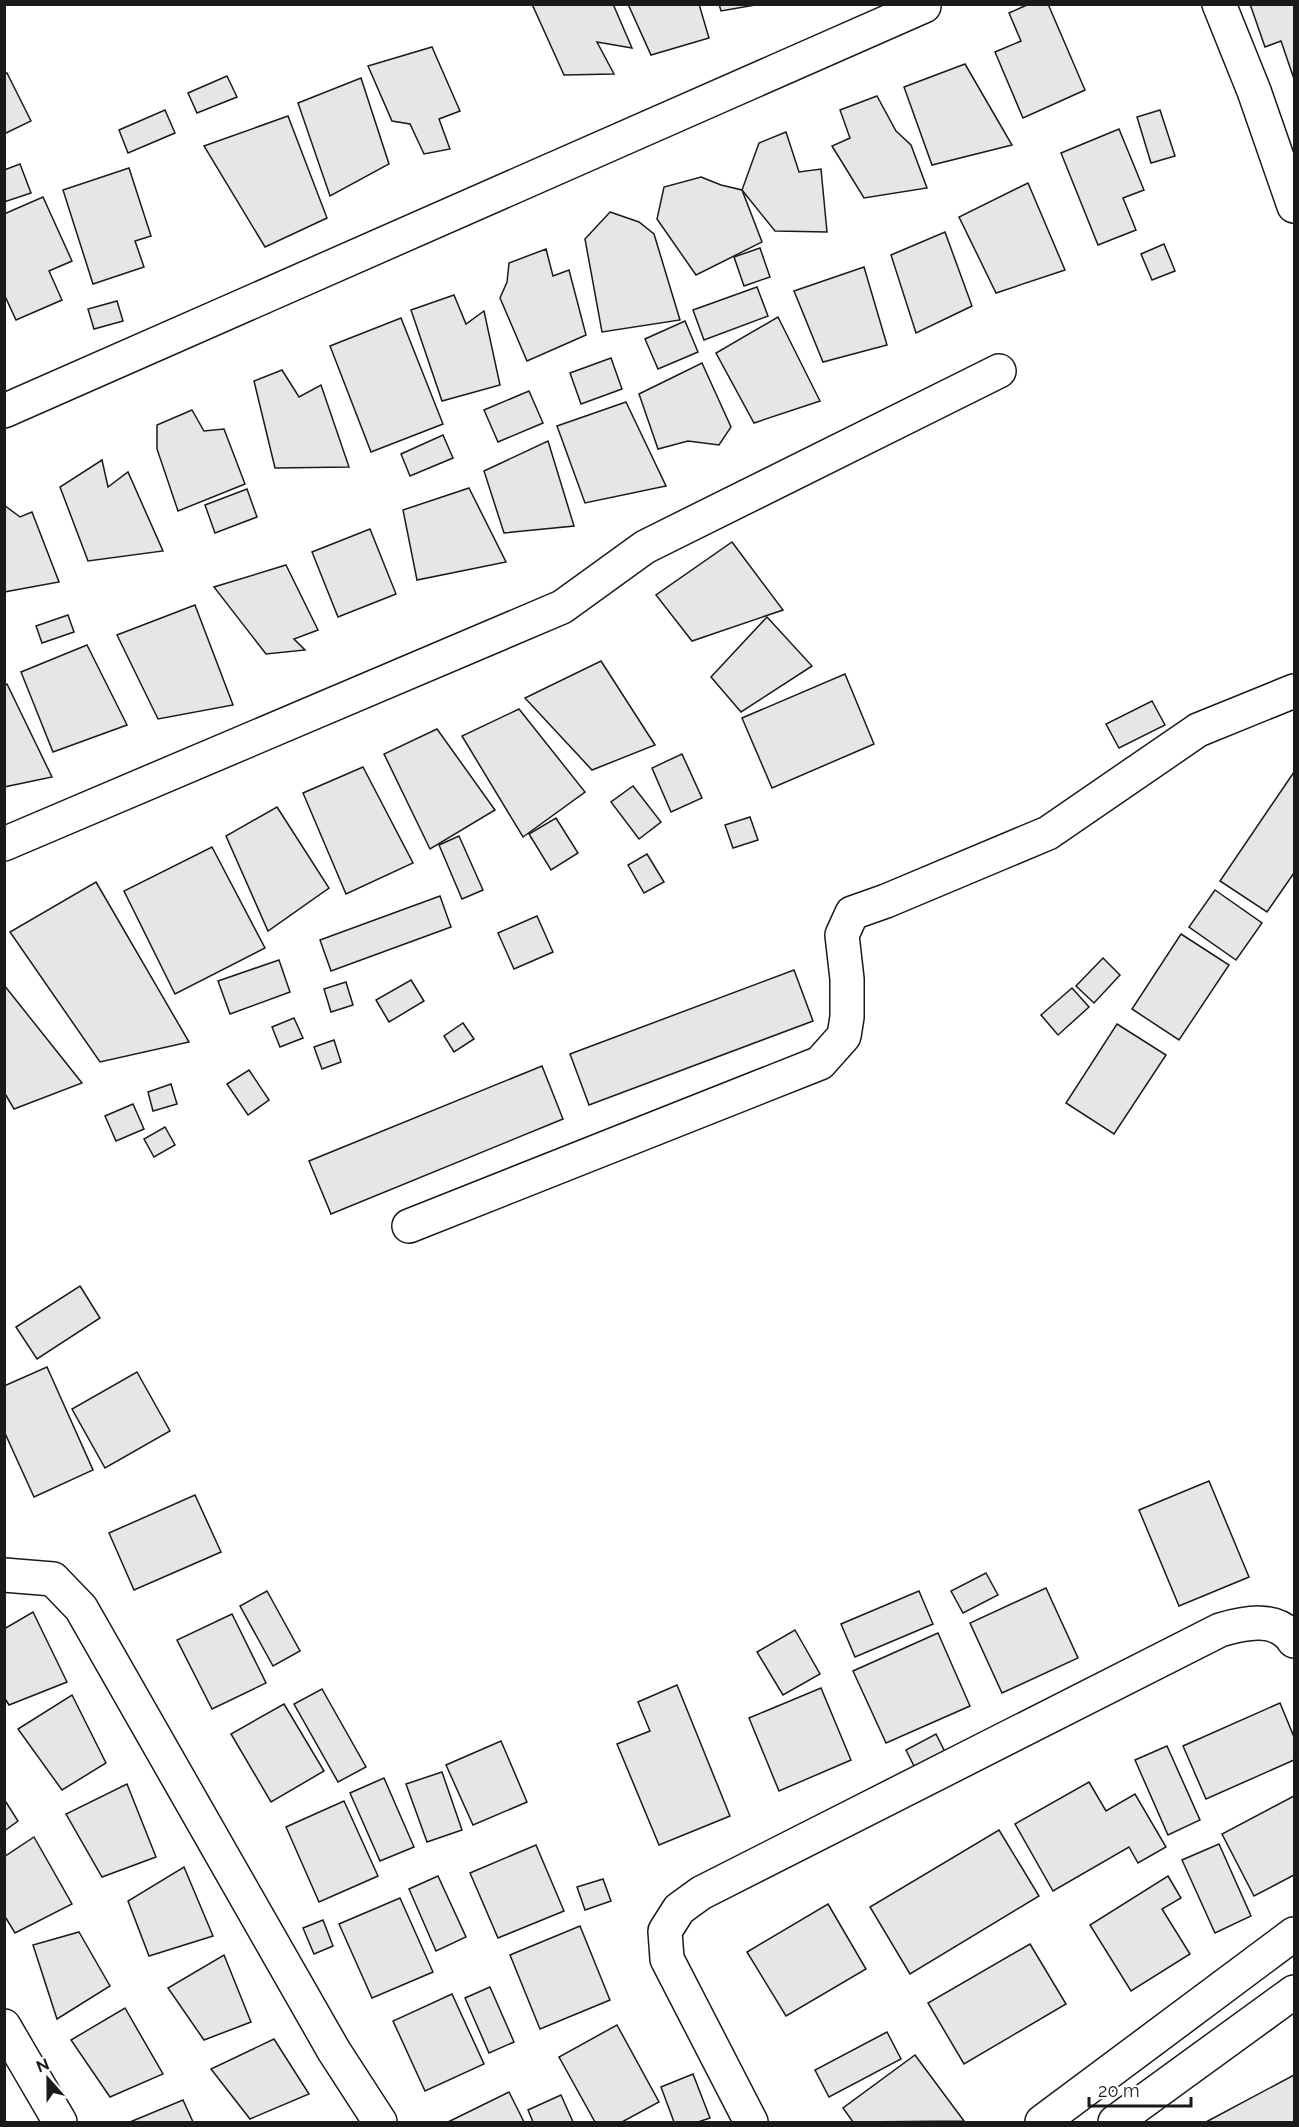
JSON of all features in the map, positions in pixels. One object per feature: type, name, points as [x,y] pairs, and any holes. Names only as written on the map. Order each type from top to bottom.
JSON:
[{"type":"street","points":[[1219,4],[1254,91],[1294,206]]},
{"type":"street","points":[[4,411],[924,6]]},
{"type":"street","points":[[4,844],[562,607],[645,547],[999,371]]},
{"type":"street","points":[[409,1226],[820,1063],[844,1036],[848,1017],[842,935],[852,913],[886,901],[1048,832],[1198,730],[1294,691]]},
{"type":"street","points":[[4,1575],[53,1579],[81,1608],[334,2051],[380,2122]]},
{"type":"street","points":[[751,2122],[667,1959],[665,1931],[679,1909],[701,1893],[1220,1630],[1244,1623],[1272,1624],[1291,1636],[1294,1641]]},
{"type":"street","points":[[1042,2122],[1294,1934]]},
{"type":"street","points":[[1115,2122],[1292,2000]]},
{"type":"street","points":[[4,2026],[60,2122]]},
{"type":"building","points":[[532,4],[613,4],[632,48],[597,42],[614,74],[564,75]]},
{"type":"building","points":[[628,4],[699,4],[709,38],[651,55]]},
{"type":"building","points":[[719,4],[761,4],[721,11]]},
{"type":"building","points":[[1029,4],[1048,4],[1085,90],[1023,118],[995,52],[1021,41],[1009,13]]},
{"type":"building","points":[[1250,4],[1294,4],[1294,79],[1281,41],[1265,47]]},
{"type":"building","points":[[432,47],[460,111],[439,119],[450,149],[424,154],[410,124],[392,121],[368,66]]},
{"type":"building","points":[[965,64],[1012,145],[932,165],[904,87]]},
{"type":"building","points":[[7,73],[31,121],[4,134],[4,74]]},
{"type":"building","points":[[227,76],[237,97],[197,113],[188,93]]},
{"type":"building","points":[[361,78],[389,164],[330,196],[298,103]]},
{"type":"building","points":[[877,96],[896,131],[911,145],[927,188],[864,198],[832,146],[850,138],[840,110]]},
{"type":"building","points":[[165,110],[175,133],[128,153],[119,130]]},
{"type":"building","points":[[1160,110],[1175,156],[1151,163],[1137,117]]},
{"type":"building","points":[[288,116],[327,218],[265,247],[204,146]]},
{"type":"building","points":[[1119,129],[1144,190],[1123,198],[1136,230],[1098,245],[1061,153]]},
{"type":"building","points":[[786,132],[799,172],[821,169],[827,232],[775,231],[742,190],[759,143]]},
{"type":"building","points":[[20,164],[31,193],[4,202],[4,170]]},
{"type":"building","points":[[129,168],[151,236],[135,241],[144,267],[93,284],[63,190]]},
{"type":"building","points":[[701,177],[742,190],[762,242],[696,275],[657,219],[664,187]]},
{"type":"building","points":[[1028,183],[1065,270],[996,293],[959,217]]},
{"type":"building","points":[[43,197],[72,261],[49,271],[62,300],[16,320],[4,294],[4,214]]},
{"type":"building","points":[[610,212],[639,222],[654,234],[680,320],[602,332],[585,239]]},
{"type":"building","points":[[945,232],[972,306],[916,333],[891,255]]},
{"type":"building","points":[[1164,244],[1175,271],[1152,280],[1141,254]]},
{"type":"building","points":[[760,248],[770,277],[744,286],[734,257]]},
{"type":"building","points":[[546,249],[553,276],[569,270],[586,335],[527,361],[500,298],[507,282],[509,263]]},
{"type":"building","points":[[864,267],[887,345],[823,362],[794,291]]},
{"type":"building","points":[[757,287],[768,316],[704,340],[693,310]]},
{"type":"building","points":[[454,295],[466,324],[484,311],[500,385],[442,401],[411,310]]},
{"type":"building","points":[[117,301],[123,321],[94,329],[88,309]]},
{"type":"building","points":[[778,317],[820,401],[754,423],[716,353]]},
{"type":"building","points":[[401,318],[443,424],[371,452],[330,346]]},
{"type":"building","points":[[685,321],[698,352],[658,369],[645,339]]},
{"type":"building","points":[[611,358],[622,389],[581,404],[570,373]]},
{"type":"building","points":[[702,363],[731,427],[719,445],[688,441],[658,449],[639,394]]},
{"type":"building","points":[[282,370],[299,397],[321,385],[349,467],[275,468],[254,381]]},
{"type":"building","points":[[529,391],[543,423],[498,442],[484,410]]},
{"type":"building","points":[[626,402],[666,486],[585,503],[557,426]]},
{"type":"building","points":[[192,410],[204,431],[224,429],[245,484],[178,511],[157,449],[157,425]]},
{"type":"building","points":[[443,435],[453,458],[410,476],[401,454]]},
{"type":"building","points":[[548,441],[574,526],[504,533],[484,471]]},
{"type":"building","points":[[102,460],[108,487],[128,472],[163,551],[88,561],[60,487]]},
{"type":"building","points":[[469,488],[506,562],[417,580],[403,510]]},
{"type":"building","points":[[247,489],[257,517],[215,533],[205,505]]},
{"type":"building","points":[[4,505],[20,517],[32,512],[59,582],[4,592]]},
{"type":"building","points":[[370,529],[396,594],[338,617],[312,552]]},
{"type":"building","points":[[732,542],[783,610],[692,641],[656,595]]},
{"type":"building","points":[[286,565],[318,630],[294,639],[305,650],[266,654],[214,587]]},
{"type":"building","points":[[195,605],[233,705],[158,719],[117,635]]},
{"type":"building","points":[[68,615],[74,632],[42,643],[36,626]]},
{"type":"building","points":[[767,617],[812,666],[741,712],[711,677]]},
{"type":"building","points":[[87,645],[127,725],[53,752],[21,672]]},
{"type":"building","points":[[601,661],[655,745],[592,770],[525,698]]},
{"type":"building","points":[[845,674],[874,744],[772,788],[742,718]]},
{"type":"building","points":[[7,684],[52,777],[4,787],[4,686]]},
{"type":"building","points":[[1152,701],[1165,725],[1119,748],[1106,724]]},
{"type":"building","points":[[519,709],[585,792],[523,837],[462,736]]},
{"type":"building","points":[[437,729],[495,810],[430,849],[384,754]]},
{"type":"building","points":[[682,754],[702,798],[671,812],[652,768]]},
{"type":"building","points":[[363,767],[413,863],[346,894],[303,793]]},
{"type":"building","points":[[1294,772],[1294,873],[1267,912],[1220,881]]},
{"type":"building","points":[[633,786],[661,822],[639,839],[611,802]]},
{"type":"building","points":[[277,807],[329,888],[268,931],[226,836]]},
{"type":"building","points":[[750,817],[758,840],[733,848],[725,825]]},
{"type":"building","points":[[556,818],[578,853],[551,870],[529,834]]},
{"type":"building","points":[[459,836],[483,890],[462,899],[439,845]]},
{"type":"building","points":[[212,847],[265,948],[175,994],[124,891]]},
{"type":"building","points":[[647,854],[664,882],[644,893],[628,865]]},
{"type":"building","points":[[96,882],[189,1042],[100,1062],[10,932]]},
{"type":"building","points":[[1215,890],[1262,923],[1236,960],[1189,927]]},
{"type":"building","points":[[440,896],[451,927],[331,971],[320,940]]},
{"type":"building","points":[[537,916],[553,952],[514,969],[498,933]]},
{"type":"building","points":[[1181,934],[1229,965],[1179,1040],[1132,1009]]},
{"type":"building","points":[[1103,958],[1120,975],[1094,1003],[1076,986]]},
{"type":"building","points":[[279,960],[290,992],[230,1014],[218,981]]},
{"type":"building","points":[[794,970],[813,1021],[589,1105],[570,1054]]},
{"type":"building","points":[[411,980],[424,1001],[389,1022],[376,1000]]},
{"type":"building","points":[[346,982],[353,1005],[331,1012],[324,989]]},
{"type":"building","points":[[4,985],[82,1083],[14,1109],[4,1092]]},
{"type":"building","points":[[1072,988],[1089,1007],[1058,1035],[1041,1015]]},
{"type":"building","points":[[294,1018],[303,1038],[280,1047],[272,1027]]},
{"type":"building","points":[[463,1023],[474,1039],[454,1052],[444,1036]]},
{"type":"building","points":[[1117,1024],[1166,1055],[1114,1134],[1066,1103]]},
{"type":"building","points":[[334,1040],[341,1062],[322,1069],[314,1047]]},
{"type":"building","points":[[542,1066],[563,1119],[331,1214],[309,1161]]},
{"type":"building","points":[[249,1070],[269,1100],[248,1115],[227,1084]]},
{"type":"building","points":[[171,1084],[177,1104],[153,1111],[148,1092]]},
{"type":"building","points":[[133,1104],[144,1129],[116,1141],[105,1116]]},
{"type":"building","points":[[165,1127],[175,1145],[154,1157],[144,1139]]},
{"type":"building","points":[[80,1286],[100,1318],[37,1359],[16,1327]]},
{"type":"building","points":[[47,1367],[93,1470],[34,1497],[4,1431],[4,1386]]},
{"type":"building","points":[[137,1372],[170,1431],[105,1468],[72,1409]]},
{"type":"building","points":[[1209,1481],[1249,1577],[1179,1606],[1139,1510]]},
{"type":"building","points":[[195,1495],[221,1552],[134,1590],[109,1533]]},
{"type":"building","points":[[986,1573],[998,1595],[963,1613],[951,1591]]},
{"type":"building","points":[[1046,1588],[1078,1658],[1002,1693],[970,1623]]},
{"type":"building","points":[[267,1591],[300,1651],[273,1666],[240,1606]]},
{"type":"building","points":[[919,1591],[933,1624],[855,1657],[841,1624]]},
{"type":"building","points":[[33,1612],[67,1682],[9,1705],[4,1697],[4,1629]]},
{"type":"building","points":[[232,1614],[266,1683],[212,1709],[177,1640]]},
{"type":"building","points":[[795,1630],[820,1674],[783,1695],[757,1652]]},
{"type":"building","points":[[938,1633],[970,1706],[886,1743],[853,1671]]},
{"type":"building","points":[[677,1685],[730,1816],[659,1845],[617,1744],[650,1731],[638,1702]]},
{"type":"building","points":[[821,1688],[851,1760],[779,1791],[749,1718]]},
{"type":"building","points":[[322,1689],[366,1767],[338,1782],[294,1704]]},
{"type":"building","points":[[72,1695],[106,1763],[62,1790],[18,1729]]},
{"type":"building","points":[[1280,1703],[1294,1737],[1294,1760],[1206,1799],[1183,1746]]},
{"type":"building","points":[[284,1704],[324,1771],[271,1802],[231,1734]]},
{"type":"building","points":[[936,1734],[945,1752],[915,1768],[906,1750]]},
{"type":"building","points":[[501,1741],[527,1802],[473,1825],[446,1765]]},
{"type":"building","points":[[1167,1746],[1200,1820],[1168,1835],[1135,1760]]},
{"type":"building","points":[[442,1772],[462,1830],[427,1842],[406,1784]]},
{"type":"building","points":[[384,1778],[414,1847],[380,1861],[350,1793]]},
{"type":"building","points":[[1089,1782],[1106,1811],[1135,1794],[1166,1847],[1138,1863],[1129,1847],[1053,1891],[1015,1824]]},
{"type":"building","points":[[127,1784],[156,1857],[102,1877],[66,1814]]},
{"type":"building","points":[[1294,1796],[1294,1875],[1254,1896],[1222,1834]]},
{"type":"building","points":[[4,1799],[18,1821],[4,1831]]},
{"type":"building","points":[[344,1801],[378,1876],[319,1902],[286,1827]]},
{"type":"building","points":[[999,1830],[1039,1896],[910,1974],[870,1907]]},
{"type":"building","points":[[34,1837],[72,1904],[15,1933],[4,1915],[4,1857]]},
{"type":"building","points":[[1219,1844],[1251,1916],[1215,1933],[1182,1860]]},
{"type":"building","points":[[536,1845],[564,1911],[498,1938],[470,1873]]},
{"type":"building","points":[[184,1867],[213,1936],[149,1956],[128,1901]]},
{"type":"building","points":[[438,1876],[466,1937],[436,1951],[409,1889]]},
{"type":"building","points":[[1168,1876],[1181,1898],[1162,1909],[1190,1954],[1131,1991],[1090,1925]]},
{"type":"building","points":[[603,1879],[611,1901],[585,1910],[577,1887]]},
{"type":"building","points":[[400,1898],[433,1972],[372,1998],[339,1924]]},
{"type":"building","points":[[828,1904],[866,1969],[786,2016],[747,1952]]},
{"type":"building","points":[[323,1920],[333,1946],[314,1954],[303,1928]]},
{"type":"building","points":[[580,1926],[610,2000],[540,2029],[510,1955]]},
{"type":"building","points":[[79,1932],[110,1986],[57,2019],[33,1945]]},
{"type":"building","points":[[1030,1944],[1066,2004],[964,2064],[928,2003]]},
{"type":"building","points":[[224,1955],[251,2022],[204,2040],[168,1988]]},
{"type":"building","points":[[490,1987],[514,2042],[489,2053],[465,1998]]},
{"type":"building","points":[[452,1994],[484,2064],[425,2091],[393,2021]]},
{"type":"building","points":[[125,2008],[163,2074],[110,2097],[71,2040]]},
{"type":"building","points":[[617,2025],[659,2102],[622,2122],[595,2122],[559,2057]]},
{"type":"building","points":[[887,2032],[901,2059],[829,2097],[815,2070]]},
{"type":"building","points":[[274,2039],[309,2094],[250,2119],[211,2069]]},
{"type":"building","points":[[915,2055],[964,2121],[853,2122],[843,2108]]},
{"type":"building","points":[[693,2074],[710,2118],[698,2122],[674,2122],[661,2087]]},
{"type":"building","points":[[1294,2075],[1294,2122],[1206,2122]]},
{"type":"building","points":[[509,2092],[524,2122],[448,2122]]},
{"type":"building","points":[[561,2095],[573,2122],[533,2122],[528,2110]]},
{"type":"building","points":[[183,2100],[193,2122],[130,2122]]}]
